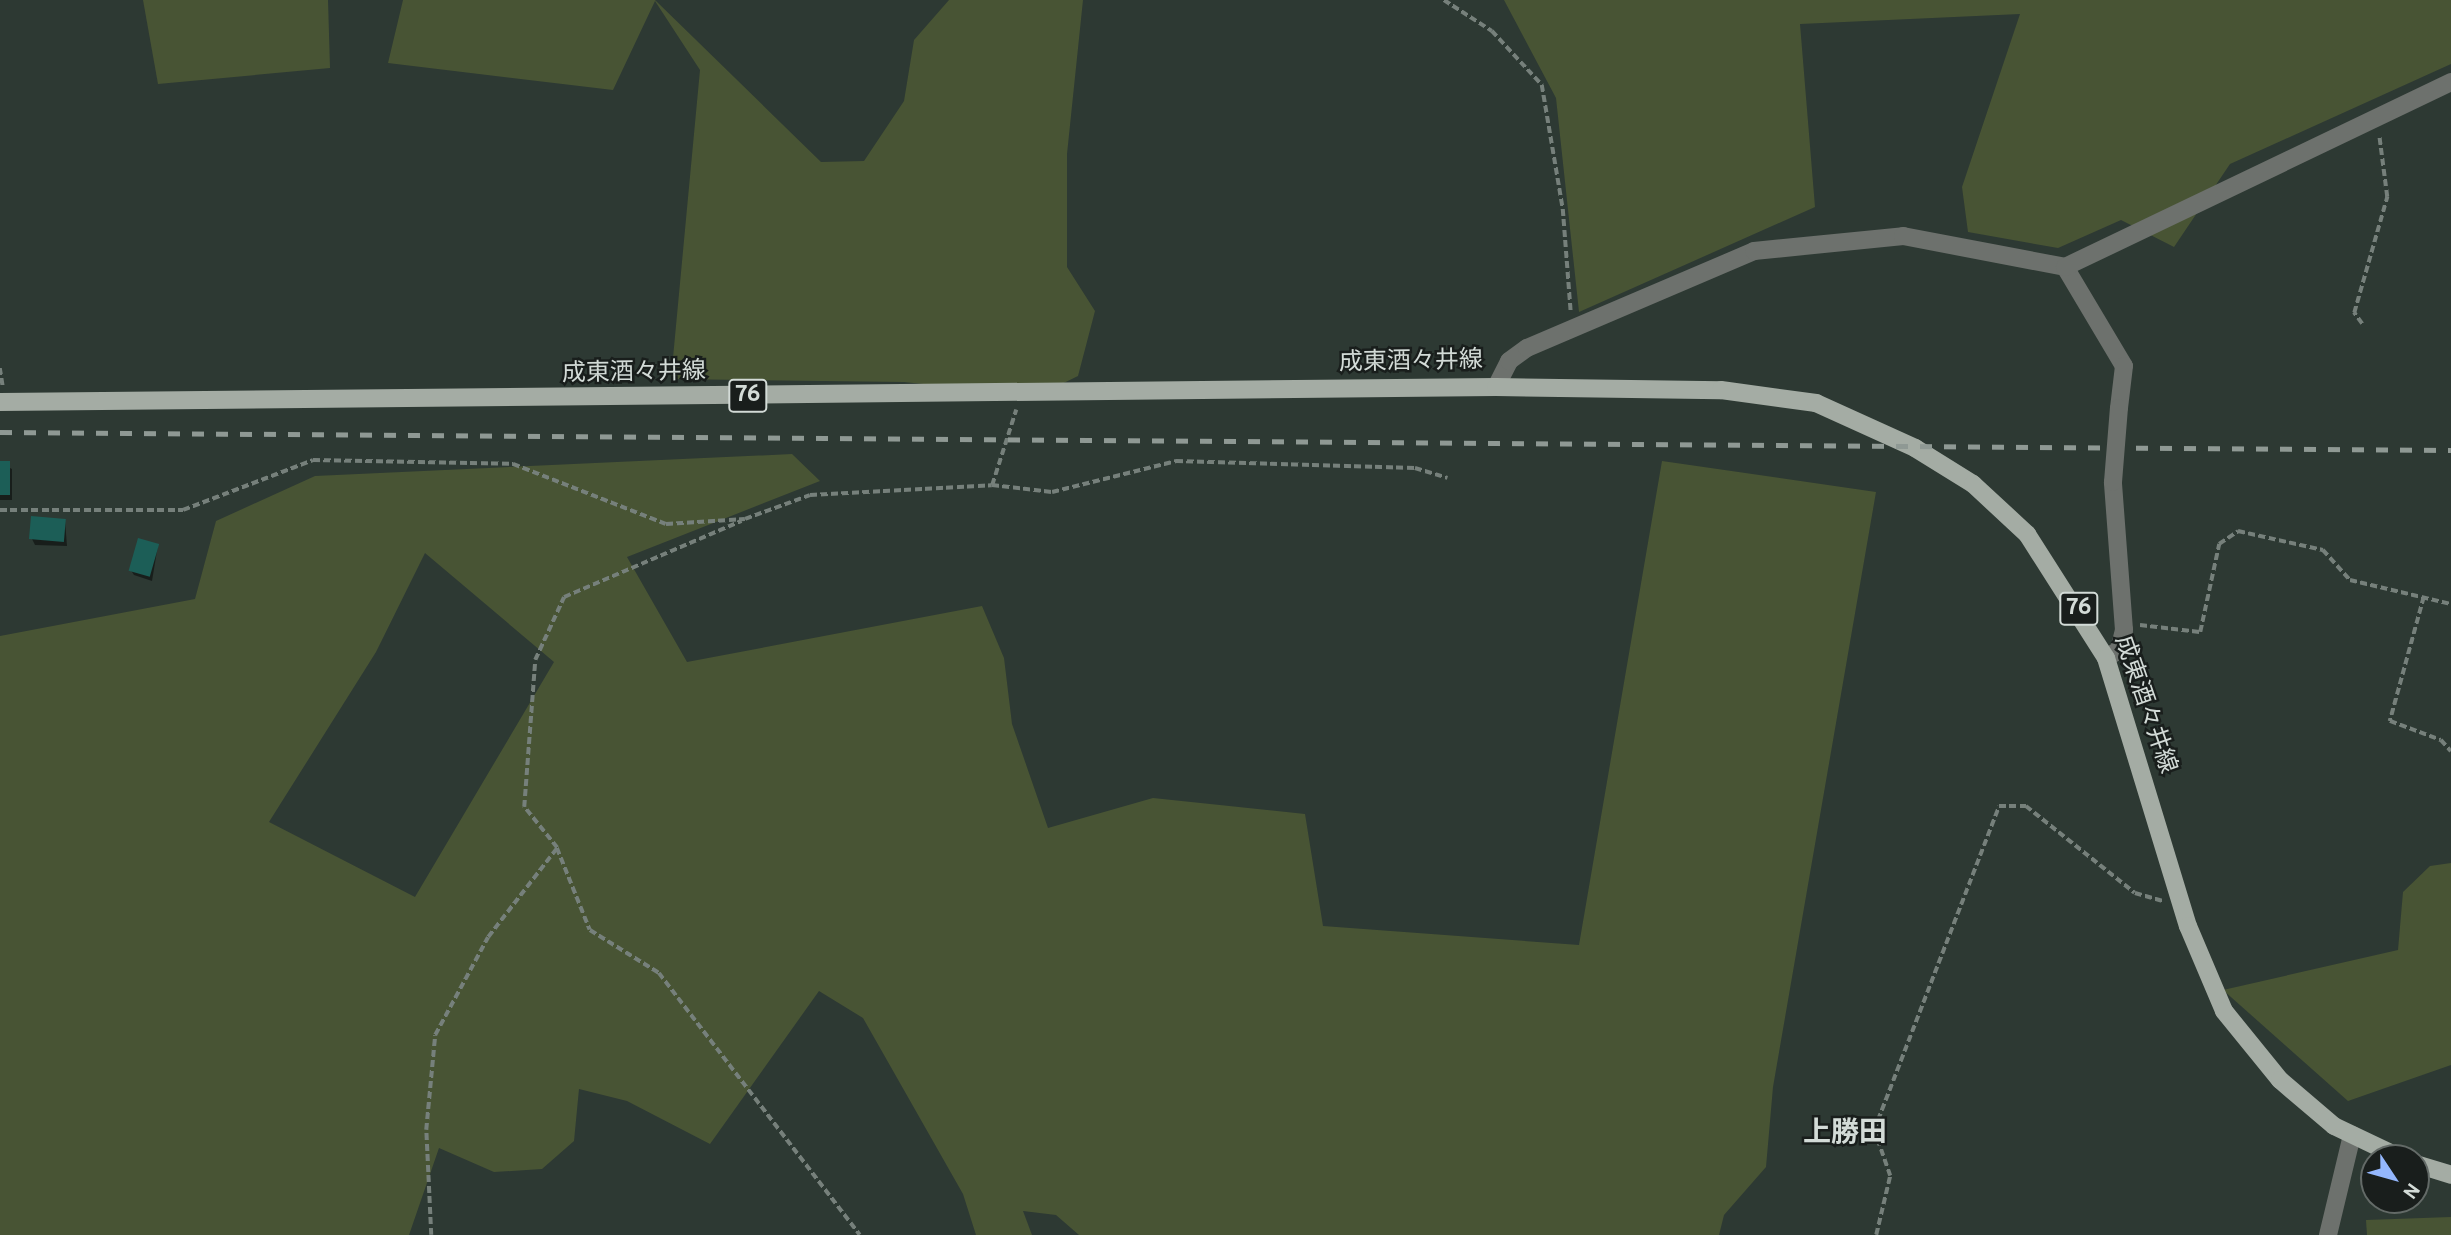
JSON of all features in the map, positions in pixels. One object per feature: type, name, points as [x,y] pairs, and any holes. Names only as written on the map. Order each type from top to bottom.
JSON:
[{"type":"main road","name":"成東酒々井線","points":[[0,402],[1496,387],[1764,394],[1857,420],[1973,485],[2027,534],[2106,658],[2182,907],[2224,1011],[2280,1080],[2351,1135],[2371,1144]]},
{"type":"main road","points":[[2430,1168],[2451,1175]]},
{"type":"street","points":[[1496,387],[1508,361],[1572,328],[1754,251],[1903,236],[2065,267],[2451,82]]},
{"type":"street","points":[[2065,267],[2124,366],[2113,482],[2124,623],[2119,650],[2106,658]]},
{"type":"street","points":[[2328,1235],[2351,1135]]},
{"type":"path","points":[[1444,0],[1492,31],[1542,85],[1563,209],[1572,328]]},
{"type":"path","points":[[2362,324],[2354,313],[2387,197],[2384,148],[2373,120]]},
{"type":"path","points":[[992,485],[1022,393]]},
{"type":"path","points":[[0,510],[183,510],[313,460],[513,464],[666,524],[745,519]]},
{"type":"path","points":[[860,1235],[659,973],[590,930],[557,848],[524,807],[535,660],[564,597],[745,519],[810,495],[992,485],[1052,492],[1176,461],[1415,468],[1448,478]]},
{"type":"path","points":[[2124,623],[2200,632],[2219,544],[2238,531],[2323,550],[2350,580],[2451,604]]},
{"type":"path","points":[[2424,597],[2390,721],[2441,740],[2451,751]]},
{"type":"path","points":[[1876,1235],[1890,1176],[1874,1130],[1999,806],[2026,806],[2135,893],[2182,907]]},
{"type":"path","points":[[431,1235],[426,1130],[435,1035],[488,937],[557,848]]},
{"type":"green space","points":[[143,0],[328,0],[330,68],[158,84]]},
{"type":"green space","points":[[403,0],[655,0],[821,162],[864,161],[904,101],[914,40],[949,0],[1083,0],[1067,154],[1067,267],[1095,311],[1078,376],[1037,396],[904,382],[671,379],[700,70],[655,1],[613,90],[388,63]]},
{"type":"green space","points":[[1504,0],[2451,0],[2451,64],[2230,164],[2174,247],[2121,220],[2058,248],[1968,232],[1962,187],[2020,14],[1800,24],[1815,207],[1579,312],[1556,98]]},
{"type":"green space","points":[[792,454],[820,481],[627,557],[687,662],[982,606],[1004,658],[1012,724],[1048,828],[1153,798],[1305,814],[1323,926],[1579,945],[1662,461],[1876,492],[1773,1087],[1766,1167],[1724,1215],[1719,1235],[1079,1235],[1056,1215],[1023,1211],[1032,1235],[976,1235],[963,1194],[863,1018],[819,991],[710,1144],[627,1101],[579,1089],[574,1141],[542,1169],[494,1172],[439,1148],[409,1235],[0,1235],[0,636],[195,599],[216,521],[315,476]],"holes":[[[425,553],[554,662],[415,897],[269,822],[376,652]]]},
{"type":"green space","points":[[2451,863],[2451,1065],[2348,1101],[2223,990],[2398,950],[2403,892],[2430,866]]},
{"type":"green space","points":[[2451,1217],[2451,1235],[2367,1235],[2366,1220]]},
{"type":"building","points":[[0,461],[10,461],[10,495],[0,495]]},
{"type":"building","points":[[31,516],[66,519],[64,542],[29,539]]},
{"type":"building","points":[[138,538],[159,544],[150,577],[129,571]]},
{"type":"railway","points":[[0,432],[2451,450]]},
{"type":"district","name":"上勝田","points":[[1845,1134]]}]
